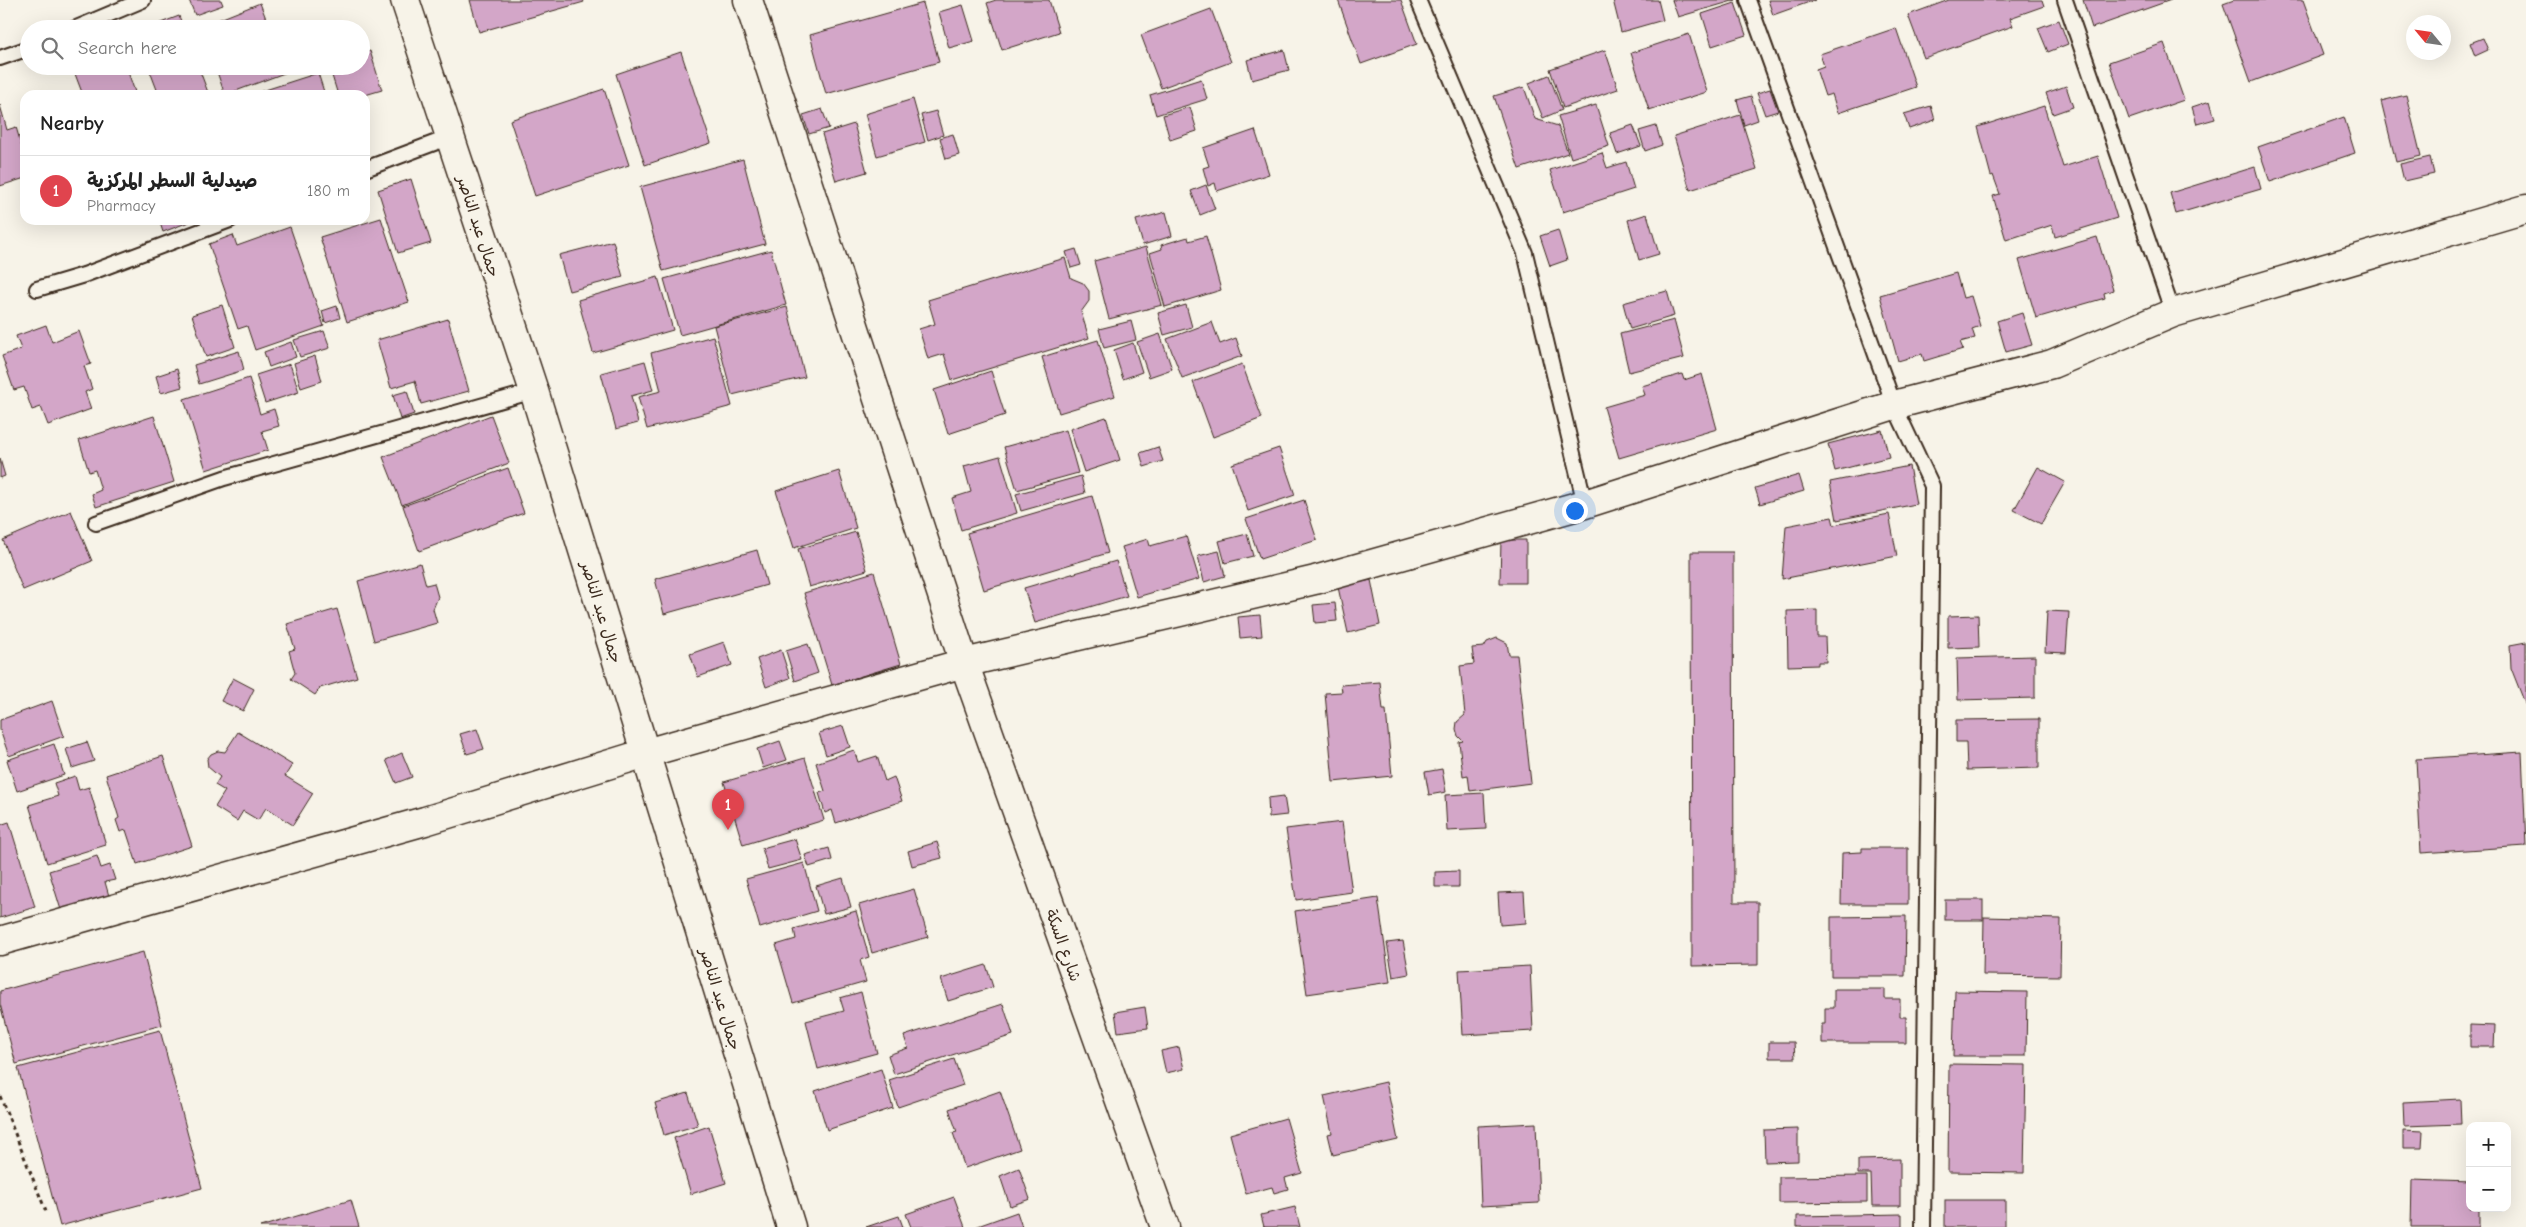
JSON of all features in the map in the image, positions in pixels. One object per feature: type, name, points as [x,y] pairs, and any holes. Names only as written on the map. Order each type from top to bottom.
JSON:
[{"type":"street","name":"جمال عبد الناصر","points":[[405,0],[534,391],[791,1227]]},
{"type":"street","name":"شارع السكة","points":[[748,0],[964,663],[1165,1227]]},
{"type":"street","points":[[0,941],[425,820],[646,753],[964,663],[1315,580],[1585,504],[1894,405],[2052,364],[2173,313],[2526,209]]},
{"type":"lane","points":[[95,20],[143,0]]},
{"type":"lane","points":[[1418,0],[1525,253],[1585,504]]},
{"type":"lane","points":[[1748,0],[1894,405],[1932,486],[1923,1227]]},
{"type":"lane","points":[[2065,0],[2173,313]]},
{"type":"lane","points":[[0,58],[20,51]]},
{"type":"lane","points":[[370,167],[450,137]]},
{"type":"lane","points":[[37,289],[84,275],[217,225]]},
{"type":"lane","points":[[96,523],[224,478],[534,391]]},
{"type":"path","points":[[0,1096],[47,1214]]},
{"type":"building","points":[[189,0],[221,0],[223,5],[195,15]]},
{"type":"building","points":[[470,0],[583,0],[584,2],[479,32]]},
{"type":"building","points":[[996,0],[1049,0],[1059,32],[1002,50],[987,3]]},
{"type":"building","points":[[1338,0],[1401,0],[1417,44],[1361,64]]},
{"type":"building","points":[[1613,0],[1658,0],[1663,20],[1621,32]]},
{"type":"building","points":[[1672,0],[1736,0],[1678,17]]},
{"type":"building","points":[[1768,0],[1815,0],[1773,15]]},
{"type":"building","points":[[1949,0],[2042,0],[2044,6],[2010,18],[2013,26],[1924,58],[1908,15]]},
{"type":"building","points":[[2083,0],[2171,0],[2092,28]]},
{"type":"building","points":[[2234,0],[2303,0],[2323,55],[2251,82],[2223,4]]},
{"type":"building","points":[[260,3],[267,20],[218,20]]},
{"type":"building","points":[[923,3],[939,62],[826,94],[810,35]]},
{"type":"building","points":[[1735,3],[1746,35],[1712,46],[1702,14]]},
{"type":"building","points":[[963,5],[974,41],[949,48],[939,12]]},
{"type":"building","points":[[1211,9],[1231,62],[1161,88],[1141,35]]},
{"type":"building","points":[[179,16],[181,20],[169,20]]},
{"type":"building","points":[[2059,20],[2068,44],[2048,52],[2038,28]]},
{"type":"building","points":[[1896,28],[1916,87],[1838,113],[1832,94],[1825,96],[1816,69],[1824,66],[1820,54]]},
{"type":"building","points":[[1689,34],[1707,92],[1649,110],[1631,53]]},
{"type":"building","points":[[2483,38],[2488,50],[2475,56],[2470,43]]},
{"type":"building","points":[[2164,43],[2184,100],[2129,119],[2109,62]]},
{"type":"building","points":[[1284,50],[1289,70],[1252,80],[1247,60]]},
{"type":"building","points":[[1605,50],[1618,89],[1563,108],[1550,69]]},
{"type":"building","points":[[370,51],[382,90],[370,94],[370,90],[336,90],[332,75],[370,75]]},
{"type":"building","points":[[681,52],[711,143],[645,165],[616,74]]},
{"type":"building","points":[[75,75],[129,75],[134,90],[81,90]]},
{"type":"building","points":[[151,75],[201,75],[207,90],[157,90]]},
{"type":"building","points":[[218,75],[279,75],[238,90],[223,90]]},
{"type":"building","points":[[312,75],[319,75],[323,90],[265,90]]},
{"type":"building","points":[[1549,75],[1562,110],[1543,118],[1529,83]]},
{"type":"building","points":[[1201,79],[1207,99],[1156,115],[1150,95]]},
{"type":"building","points":[[2066,86],[2073,107],[2053,114],[2046,93]]},
{"type":"building","points":[[1524,87],[1535,119],[1558,126],[1568,153],[1519,169],[1494,96]]},
{"type":"building","points":[[604,89],[629,165],[535,196],[510,120]]},
{"type":"building","points":[[1770,89],[1778,111],[1765,115],[1757,93]]},
{"type":"building","points":[[2406,95],[2421,156],[2396,162],[2381,101]]},
{"type":"building","points":[[1751,96],[1758,120],[1744,125],[1737,100]]},
{"type":"building","points":[[913,99],[925,142],[877,156],[865,114]]},
{"type":"building","points":[[2210,101],[2215,119],[2197,124],[2192,107]]},
{"type":"building","points":[[0,105],[7,130],[16,127],[20,141],[20,180],[0,186]]},
{"type":"building","points":[[1596,105],[1609,146],[1571,158],[1558,116]]},
{"type":"building","points":[[1931,106],[1935,120],[1909,129],[1904,114]]},
{"type":"building","points":[[2044,106],[2063,167],[2098,156],[2117,218],[2055,237],[2052,225],[2006,240],[1993,196],[2000,194],[1993,175],[1991,176],[1978,127]]},
{"type":"building","points":[[1190,107],[1197,131],[1170,140],[1163,115]]},
{"type":"building","points":[[822,109],[829,128],[809,134],[803,115]]},
{"type":"building","points":[[936,111],[943,135],[928,140],[921,115]]},
{"type":"building","points":[[1740,115],[1757,169],[1690,190],[1674,136]]},
{"type":"building","points":[[2344,117],[2355,153],[2270,182],[2258,147]]},
{"type":"building","points":[[854,124],[867,172],[836,181],[822,134]]},
{"type":"building","points":[[1633,125],[1641,146],[1617,154],[1610,133]]},
{"type":"building","points":[[1656,126],[1662,145],[1645,151],[1639,131]]},
{"type":"building","points":[[1255,130],[1269,174],[1217,191],[1215,183],[1208,186],[1203,168],[1209,166],[1203,148]]},
{"type":"building","points":[[953,134],[959,155],[946,159],[940,138]]},
{"type":"building","points":[[1602,153],[1607,168],[1626,162],[1634,189],[1563,212],[1550,170]]},
{"type":"building","points":[[2430,157],[2434,174],[2404,181],[2400,164]]},
{"type":"building","points":[[743,159],[765,244],[663,271],[640,187]]},
{"type":"building","points":[[2255,167],[2261,189],[2176,214],[2170,193]]},
{"type":"building","points":[[411,179],[431,243],[398,253],[378,190]]},
{"type":"building","points":[[1206,185],[1215,209],[1200,215],[1191,191]]},
{"type":"building","points":[[1166,212],[1172,236],[1143,245],[1136,220]]},
{"type":"building","points":[[1647,214],[1659,254],[1639,260],[1628,220]]},
{"type":"building","points":[[381,218],[409,302],[347,322],[320,237],[359,225],[370,225],[370,221]]},
{"type":"building","points":[[161,225],[181,225],[163,232]]},
{"type":"building","points":[[290,227],[324,326],[255,350],[247,326],[238,329],[209,244],[233,235],[237,246]]},
{"type":"building","points":[[1558,230],[1567,260],[1550,266],[1540,236]]},
{"type":"building","points":[[1206,236],[1221,290],[1165,307],[1150,253],[1162,249],[1161,245],[1188,237],[1189,241]]},
{"type":"building","points":[[2097,237],[2113,290],[2104,293],[2105,298],[2036,318],[2019,260]]},
{"type":"building","points":[[613,241],[623,277],[569,291],[559,255]]},
{"type":"building","points":[[1146,247],[1162,305],[1109,319],[1094,261]]},
{"type":"building","points":[[1076,249],[1081,265],[1071,268],[1066,252]]},
{"type":"building","points":[[771,250],[786,305],[680,335],[664,279]]},
{"type":"building","points":[[1065,258],[1071,278],[1083,283],[1089,291],[1089,301],[1081,312],[1089,338],[952,380],[944,354],[928,359],[919,329],[935,324],[928,300]]},
{"type":"building","points":[[1956,273],[1963,298],[1971,296],[1980,326],[1972,329],[1975,338],[1960,342],[1963,349],[1924,361],[1922,354],[1898,361],[1880,295]]},
{"type":"building","points":[[658,277],[673,330],[593,353],[578,300]]},
{"type":"building","points":[[1667,291],[1674,316],[1630,329],[1623,303]]},
{"type":"building","points":[[222,305],[235,347],[206,357],[192,315]]},
{"type":"building","points":[[1186,305],[1192,327],[1164,335],[1158,313]]},
{"type":"building","points":[[337,306],[340,318],[325,323],[322,311]]},
{"type":"building","points":[[787,307],[805,377],[732,395],[714,326]]},
{"type":"building","points":[[2022,313],[2032,345],[2006,352],[1997,321]]},
{"type":"building","points":[[448,319],[469,391],[421,404],[415,381],[391,388],[377,340]]},
{"type":"building","points":[[1674,320],[1684,358],[1629,372],[1620,334]]},
{"type":"building","points":[[1131,321],[1136,340],[1104,348],[1099,329]]},
{"type":"building","points":[[1212,322],[1220,344],[1236,338],[1242,356],[1182,378],[1167,339]]},
{"type":"building","points":[[46,325],[52,342],[79,331],[91,364],[84,366],[92,389],[85,392],[91,409],[48,425],[41,407],[32,410],[24,387],[14,390],[2,356],[21,349],[16,336]]},
{"type":"building","points":[[324,331],[330,348],[300,357],[294,340]]},
{"type":"building","points":[[1160,334],[1172,369],[1149,377],[1137,342]]},
{"type":"building","points":[[713,336],[732,406],[647,429],[638,397],[661,391],[651,353]]},
{"type":"building","points":[[1098,340],[1115,396],[1059,413],[1042,357]]},
{"type":"building","points":[[291,342],[296,357],[269,367],[264,352]]},
{"type":"building","points":[[1133,343],[1142,372],[1123,379],[1114,350]]},
{"type":"building","points":[[239,351],[244,370],[199,384],[194,365]]},
{"type":"building","points":[[315,356],[322,381],[301,388],[294,363]]},
{"type":"building","points":[[645,361],[653,390],[631,396],[638,423],[616,429],[601,373]]},
{"type":"building","points":[[290,364],[299,392],[265,403],[256,375]]},
{"type":"building","points":[[1242,364],[1262,418],[1213,437],[1193,382]]},
{"type":"building","points":[[177,369],[182,387],[161,393],[156,376]]},
{"type":"building","points":[[991,371],[1005,415],[948,434],[934,390]]},
{"type":"building","points":[[1682,374],[1684,380],[1702,374],[1717,429],[1619,458],[1604,407],[1645,395],[1642,386]]},
{"type":"building","points":[[249,378],[260,414],[274,409],[279,426],[262,431],[268,450],[206,470],[184,399]]},
{"type":"building","points":[[407,391],[414,414],[400,419],[393,395]]},
{"type":"building","points":[[491,415],[509,463],[402,505],[383,457]]},
{"type":"building","points":[[154,416],[174,482],[96,507],[92,494],[101,490],[95,470],[89,472],[79,440]]},
{"type":"building","points":[[1106,417],[1120,460],[1084,472],[1070,429]]},
{"type":"building","points":[[1066,430],[1078,473],[1017,490],[1004,447]]},
{"type":"building","points":[[1882,430],[1889,457],[1835,471],[1828,444]]},
{"type":"building","points":[[1158,447],[1163,461],[1144,467],[1140,453]]},
{"type":"building","points":[[1279,448],[1295,495],[1248,511],[1232,464]]},
{"type":"building","points":[[1000,456],[1017,513],[961,530],[952,498],[971,492],[964,466]]},
{"type":"building","points":[[0,459],[5,476],[0,478]]},
{"type":"building","points":[[1909,466],[1916,504],[1837,520],[1830,482]]},
{"type":"building","points":[[2038,467],[2065,482],[2041,524],[2014,510]]},
{"type":"building","points":[[508,468],[524,513],[419,551],[403,506]]},
{"type":"building","points":[[839,471],[856,528],[794,548],[776,491]]},
{"type":"building","points":[[1799,475],[1804,491],[1760,504],[1755,488]]},
{"type":"building","points":[[1081,476],[1085,493],[1021,511],[1016,494]]},
{"type":"building","points":[[1092,496],[1108,553],[984,590],[967,533]]},
{"type":"building","points":[[1304,500],[1317,540],[1260,559],[1246,519]]},
{"type":"building","points":[[71,511],[92,561],[23,590],[3,540]]},
{"type":"building","points":[[1889,514],[1897,556],[1782,579],[1786,526],[1832,517],[1834,525]]},
{"type":"building","points":[[856,532],[867,570],[809,587],[798,549]]},
{"type":"building","points":[[1247,534],[1253,556],[1225,563],[1219,541]]},
{"type":"building","points":[[1186,536],[1199,579],[1137,597],[1122,547],[1148,539],[1150,546]]},
{"type":"building","points":[[1501,540],[1526,540],[1526,583],[1500,583]]},
{"type":"building","points":[[757,550],[767,585],[664,614],[655,579]]},
{"type":"building","points":[[1219,551],[1225,576],[1204,582],[1198,556]]},
{"type":"building","points":[[1691,552],[1733,552],[1734,902],[1758,902],[1758,965],[1692,966]]},
{"type":"building","points":[[1116,561],[1127,596],[1035,623],[1024,588]]},
{"type":"building","points":[[420,563],[426,585],[434,583],[438,597],[433,609],[437,623],[374,641],[358,581]]},
{"type":"building","points":[[874,572],[901,664],[832,685],[804,593]]},
{"type":"building","points":[[1371,580],[1380,625],[1348,633],[1338,587]]},
{"type":"building","points":[[1335,603],[1337,621],[1315,623],[1313,605]]},
{"type":"building","points":[[337,609],[357,677],[320,688],[315,695],[291,679],[295,673],[289,651],[295,649],[287,624]]},
{"type":"building","points":[[1817,610],[1817,637],[1825,637],[1826,662],[1818,662],[1818,665],[1788,666],[1787,611]]},
{"type":"building","points":[[2047,611],[2069,612],[2066,653],[2045,652]]},
{"type":"building","points":[[1260,615],[1262,636],[1240,638],[1238,617]]},
{"type":"building","points":[[1978,615],[1979,647],[1948,648],[1948,616]]},
{"type":"building","points":[[1497,638],[1507,643],[1509,655],[1517,655],[1531,783],[1470,791],[1468,775],[1463,776],[1459,742],[1463,741],[1458,736],[1456,729],[1457,722],[1465,715],[1460,666],[1474,664],[1472,648],[1484,647],[1487,642]]},
{"type":"building","points":[[724,642],[732,665],[698,677],[690,654]]},
{"type":"building","points":[[2526,642],[2526,706],[2511,668],[2510,645]]},
{"type":"building","points":[[808,644],[818,673],[795,681],[786,651]]},
{"type":"building","points":[[781,650],[790,678],[766,687],[757,659]]},
{"type":"building","points":[[2035,656],[2035,698],[1958,700],[1957,658]]},
{"type":"building","points":[[233,678],[254,689],[243,711],[221,701]]},
{"type":"building","points":[[1380,682],[1383,710],[1386,710],[1392,776],[1333,782],[1325,693],[1342,692],[1341,685]]},
{"type":"building","points":[[52,701],[64,736],[9,756],[0,730],[0,720]]},
{"type":"building","points":[[2039,719],[2039,768],[1967,770],[1966,742],[1956,742],[1956,720]]},
{"type":"building","points":[[843,726],[850,747],[826,755],[819,733]]},
{"type":"building","points":[[477,729],[484,749],[467,754],[460,734]]},
{"type":"building","points":[[238,732],[292,765],[285,776],[313,793],[293,825],[266,808],[258,820],[243,811],[237,821],[215,807],[225,791],[215,785],[220,777],[208,767],[207,759],[211,754],[218,751],[225,752]]},
{"type":"building","points":[[780,741],[787,760],[763,768],[757,749]]},
{"type":"building","points":[[87,742],[94,761],[72,768],[66,749]]},
{"type":"building","points":[[54,744],[64,775],[17,791],[7,760]]},
{"type":"building","points":[[854,750],[858,762],[877,756],[885,781],[894,777],[902,801],[836,823],[832,810],[825,813],[819,793],[825,791],[816,763]]},
{"type":"building","points":[[2522,752],[2526,846],[2421,853],[2416,759]]},
{"type":"building","points":[[402,753],[412,777],[396,783],[386,760]]},
{"type":"building","points":[[163,756],[192,846],[137,864],[126,830],[120,832],[116,820],[119,818],[106,775]]},
{"type":"building","points":[[805,758],[824,820],[743,845],[724,782]]},
{"type":"building","points":[[1442,769],[1446,792],[1429,795],[1425,772]]},
{"type":"building","points":[[75,776],[79,790],[89,787],[106,845],[47,863],[29,805],[58,796],[54,783]]},
{"type":"building","points":[[1484,793],[1486,829],[1447,831],[1445,795]]},
{"type":"building","points":[[1284,796],[1287,815],[1269,817],[1268,798]]},
{"type":"building","points":[[9,822],[35,907],[0,918],[0,825]]},
{"type":"building","points":[[1342,822],[1352,892],[1296,900],[1286,829]]},
{"type":"building","points":[[795,839],[802,860],[768,869],[762,848]]},
{"type":"building","points":[[937,842],[942,858],[912,866],[908,851]]},
{"type":"building","points":[[829,848],[832,860],[809,867],[805,855]]},
{"type":"building","points":[[1862,848],[1908,848],[1908,904],[1841,904],[1842,853],[1862,852]]},
{"type":"building","points":[[97,856],[101,868],[110,865],[115,880],[105,882],[109,896],[61,910],[49,871]]},
{"type":"building","points":[[804,863],[817,911],[760,928],[746,879]]},
{"type":"building","points":[[1459,871],[1459,887],[1435,887],[1435,872]]},
{"type":"building","points":[[843,878],[851,907],[824,914],[816,886]]},
{"type":"building","points":[[914,889],[928,937],[872,953],[859,905]]},
{"type":"building","points":[[1524,892],[1526,923],[1500,925],[1498,893]]},
{"type":"building","points":[[1378,898],[1390,982],[1307,994],[1295,911]]},
{"type":"building","points":[[1945,900],[1983,900],[1983,920],[1945,920]]},
{"type":"building","points":[[856,911],[869,957],[860,960],[866,982],[793,1003],[776,945],[796,939],[794,929]]},
{"type":"building","points":[[1906,916],[1905,976],[1831,976],[1831,917]]},
{"type":"building","points":[[1984,917],[2061,919],[2060,976],[1983,975]]},
{"type":"building","points":[[1403,941],[1409,974],[1393,977],[1387,943]]},
{"type":"building","points":[[143,952],[162,1025],[16,1064],[0,1004],[0,991]]},
{"type":"building","points":[[986,965],[993,987],[948,1001],[941,979]]},
{"type":"building","points":[[1530,966],[1533,1031],[1463,1035],[1459,970]]},
{"type":"building","points":[[1834,989],[1885,989],[1885,999],[1900,999],[1900,1017],[1906,1017],[1906,1043],[1822,1043],[1822,1024],[1825,1024],[1825,1008],[1834,1008]]},
{"type":"building","points":[[1955,991],[2027,992],[2026,1056],[1953,1056]]},
{"type":"building","points":[[861,992],[877,1053],[818,1069],[806,1021],[844,1011],[840,998]]},
{"type":"building","points":[[1003,1004],[1013,1035],[894,1074],[888,1055],[908,1048],[904,1036]]},
{"type":"building","points":[[1145,1007],[1148,1028],[1118,1032],[1115,1012]]},
{"type":"building","points":[[2470,1025],[2495,1026],[2494,1047],[2470,1047]]},
{"type":"building","points":[[160,1030],[202,1188],[60,1226],[18,1068]]},
{"type":"building","points":[[1769,1042],[1794,1042],[1795,1058],[1769,1058]]},
{"type":"building","points":[[1179,1047],[1184,1069],[1166,1073],[1161,1051]]},
{"type":"building","points":[[954,1059],[963,1085],[898,1107],[889,1080]]},
{"type":"building","points":[[1949,1064],[2026,1065],[2024,1173],[1948,1172]]},
{"type":"building","points":[[881,1069],[893,1108],[827,1130],[815,1091]]},
{"type":"building","points":[[1386,1082],[1398,1140],[1333,1155],[1328,1134],[1332,1133],[1324,1096]]},
{"type":"building","points":[[1000,1091],[1020,1149],[965,1168],[953,1133],[957,1132],[949,1109]]},
{"type":"building","points":[[688,1093],[698,1125],[664,1135],[655,1103]]},
{"type":"building","points":[[2460,1099],[2461,1124],[2404,1126],[2403,1102]]},
{"type":"building","points":[[1286,1118],[1302,1173],[1285,1178],[1288,1189],[1274,1193],[1272,1187],[1246,1194],[1230,1134]]},
{"type":"building","points":[[1536,1123],[1539,1203],[1481,1206],[1478,1126]]},
{"type":"building","points":[[709,1126],[726,1183],[691,1194],[674,1138]]},
{"type":"building","points":[[1798,1129],[1798,1161],[1765,1162],[1764,1130]]},
{"type":"building","points":[[2403,1130],[2423,1131],[2422,1148],[2403,1148]]},
{"type":"building","points":[[1900,1159],[1900,1206],[1872,1206],[1871,1174],[1858,1174],[1858,1160]]},
{"type":"building","points":[[1019,1168],[1030,1199],[1010,1206],[1000,1176]]},
{"type":"building","points":[[1867,1176],[1867,1202],[1779,1203],[1779,1177]]},
{"type":"building","points":[[2412,1180],[2466,1182],[2466,1212],[2479,1212],[2479,1227],[2411,1227]]},
{"type":"building","points":[[954,1197],[965,1227],[911,1227],[906,1214]]},
{"type":"building","points":[[351,1200],[359,1227],[260,1227]]},
{"type":"building","points":[[1945,1200],[2005,1200],[2005,1227],[1945,1227]]},
{"type":"building","points":[[1295,1207],[1300,1227],[1264,1227],[1261,1215]]},
{"type":"building","points":[[1017,1212],[1022,1227],[975,1227]]},
{"type":"building","points":[[1902,1214],[1902,1227],[1797,1227],[1797,1216]]},
{"type":"building","points":[[899,1216],[903,1227],[866,1227]]},
{"type":"place","name":"صيدلية السطر المركزية","points":[[728,830]]}]
